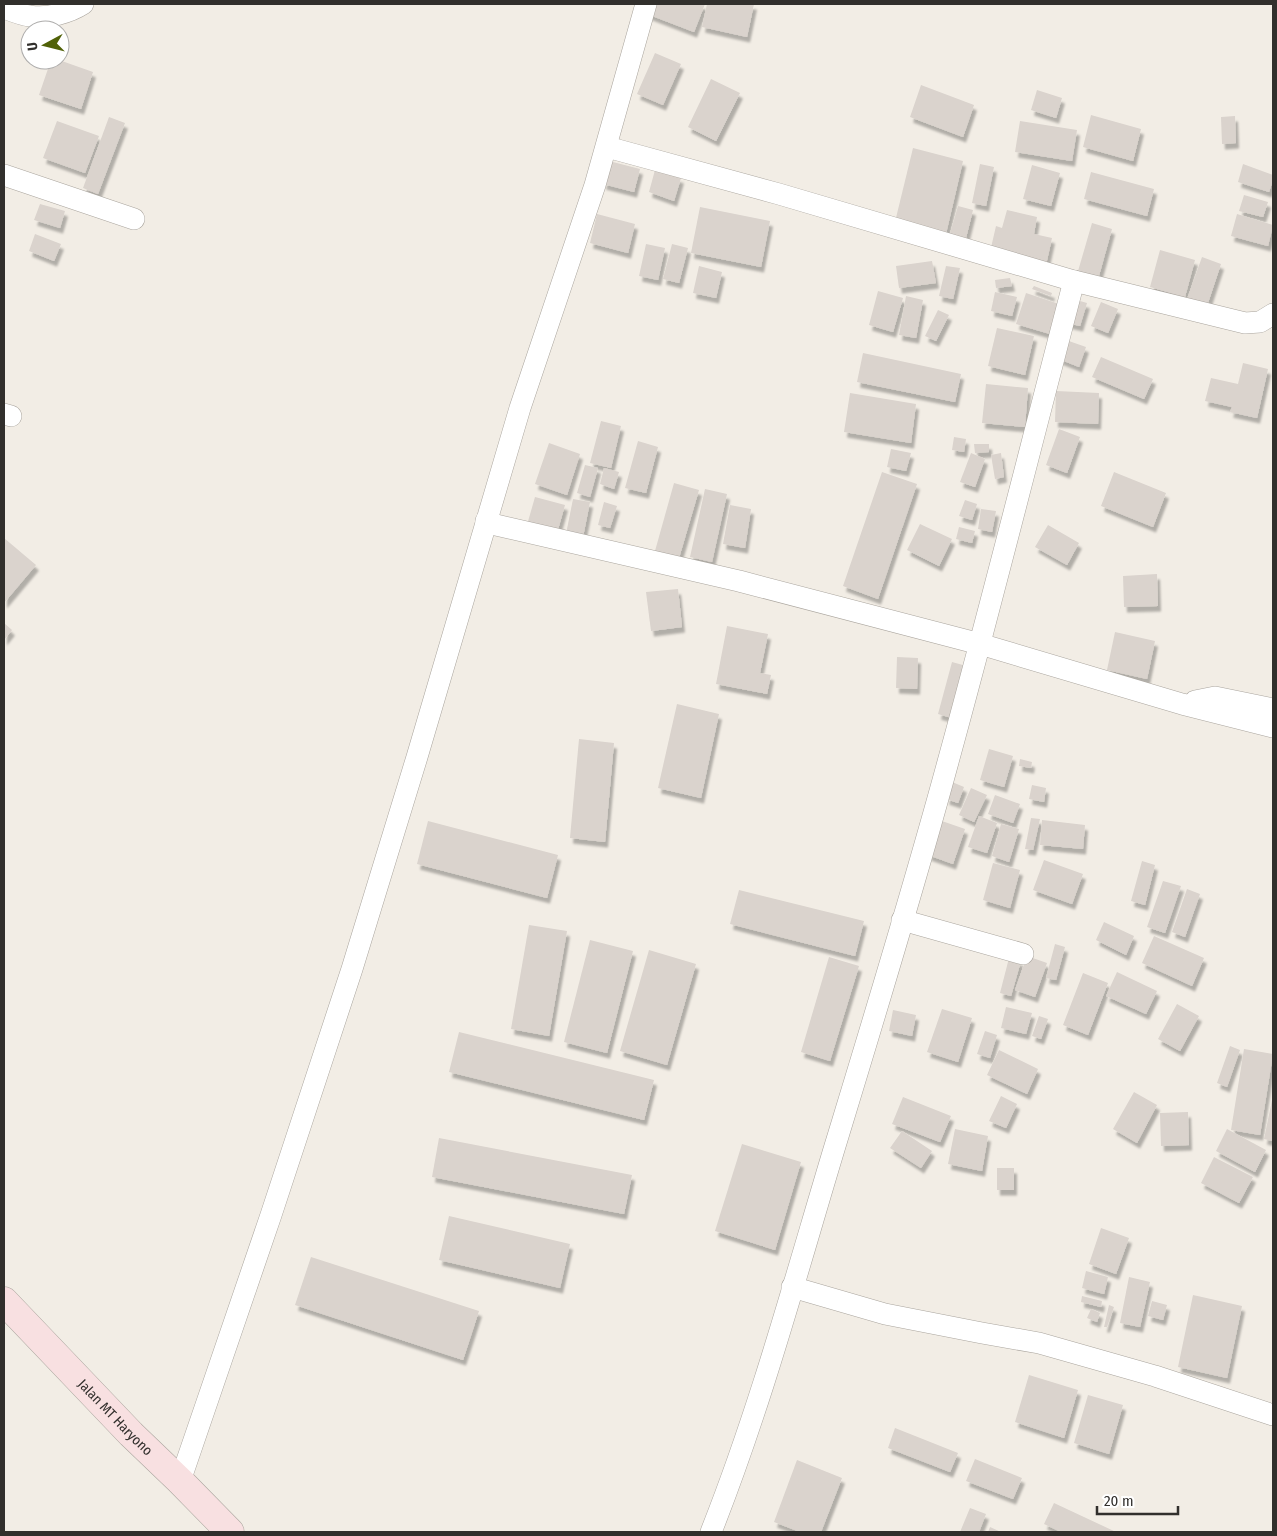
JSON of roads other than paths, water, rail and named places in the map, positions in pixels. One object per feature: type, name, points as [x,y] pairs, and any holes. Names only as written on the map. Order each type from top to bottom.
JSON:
[{"type":"main road","name":"Jalan MT Haryono","points":[[4,1301],[124,1428],[230,1532]]},
{"type":"street","points":[[4,8],[30,16],[48,17],[83,4]]},
{"type":"street","points":[[180,1481],[272,1215],[352,969],[520,408],[596,185],[646,4]]},
{"type":"street","points":[[607,147],[779,194],[1074,281],[1245,322],[1260,322],[1273,315]]},
{"type":"street","points":[[4,174],[134,219]]},
{"type":"street","points":[[712,1532],[763,1388],[947,766],[1074,281]]},
{"type":"street","points":[[486,521],[738,581],[980,644],[1182,704],[1273,727]]},
{"type":"street","points":[[1182,704],[1216,697],[1273,709]]},
{"type":"street","points":[[902,920],[1024,954]]},
{"type":"street","points":[[792,1288],[885,1314],[1039,1343],[1155,1376],[1273,1415]]}]
